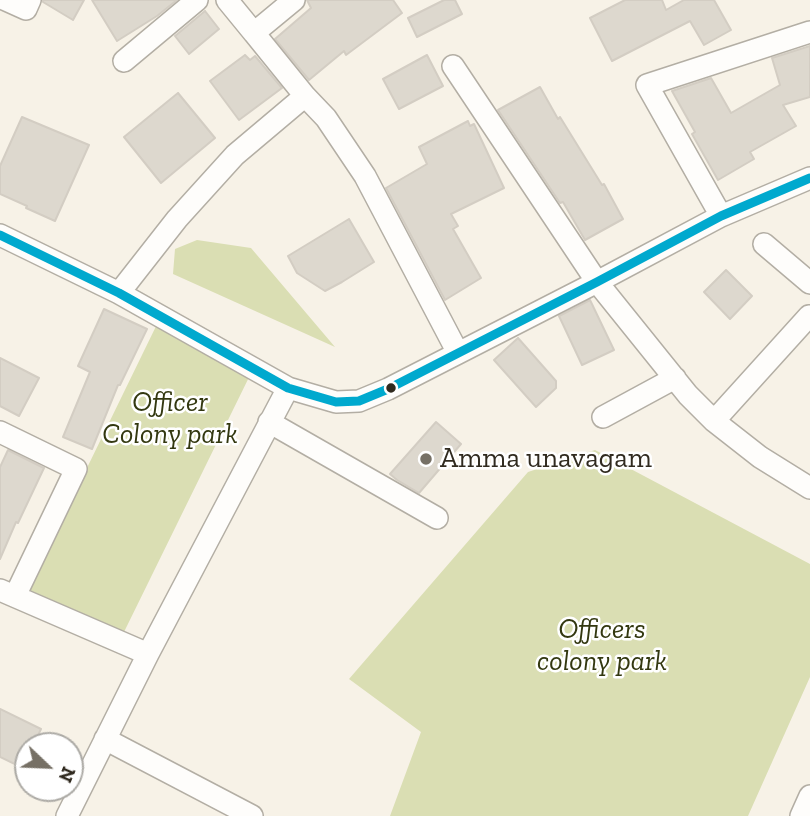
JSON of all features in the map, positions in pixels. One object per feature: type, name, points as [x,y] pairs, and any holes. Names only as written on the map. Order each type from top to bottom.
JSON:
[{"type":"street","points":[[6,0],[26,9],[30,0]]},
{"type":"street","points":[[124,61],[197,0]]},
{"type":"street","points":[[227,0],[326,118],[365,176],[458,353]]},
{"type":"street","points":[[254,33],[294,0]]},
{"type":"street","points":[[721,216],[647,85],[810,32]]},
{"type":"street","points":[[453,66],[597,282],[674,378],[714,421],[760,457],[810,488]]},
{"type":"street","points":[[119,293],[177,219],[234,155],[305,96]]},
{"type":"street","points":[[0,235],[119,293],[288,388],[336,402],[359,401],[388,389],[721,216],[807,183]]},
{"type":"street","points":[[764,244],[810,283]]},
{"type":"street","points":[[714,421],[809,316]]},
{"type":"street","points":[[603,418],[674,378]]},
{"type":"street","points":[[67,816],[148,654],[288,388]]},
{"type":"street","points":[[270,422],[437,517]]},
{"type":"street","points":[[0,432],[76,469],[8,593],[148,654]]},
{"type":"street","points":[[105,739],[252,816]]},
{"type":"green space","points":[[197,240],[251,248],[335,347],[173,274],[175,249]]},
{"type":"green space","name":"Officer Colony park","points":[[161,316],[256,363],[124,632],[27,591]]},
{"type":"green space","name":"Officers colony park","points":[[595,450],[810,564],[810,677],[748,816],[390,816],[421,732],[349,679],[528,472]]},
{"type":"building","points":[[43,0],[84,0],[73,20]]},
{"type":"building","points":[[92,0],[177,0],[117,41]]},
{"type":"building","points":[[307,0],[393,0],[402,13],[346,55],[344,51],[309,80],[275,39],[311,8]]},
{"type":"building","points":[[444,0],[455,0],[462,14],[417,37],[408,18]]},
{"type":"building","points":[[625,0],[662,0],[666,10],[684,0],[714,0],[731,30],[704,45],[690,21],[612,61],[590,18]]},
{"type":"building","points":[[205,11],[219,29],[189,54],[175,36]]},
{"type":"building","points":[[810,46],[810,97],[783,105],[796,126],[750,152],[754,159],[718,180],[672,91],[711,78],[731,113],[780,85],[772,58]]},
{"type":"building","points":[[245,55],[250,60],[255,56],[282,88],[239,120],[210,81]]},
{"type":"building","points":[[427,55],[443,86],[399,109],[383,79]]},
{"type":"building","points":[[540,87],[558,119],[560,117],[602,185],[604,184],[623,219],[585,240],[563,202],[560,203],[498,110]]},
{"type":"building","points":[[178,93],[215,138],[161,183],[124,137]]},
{"type":"building","points":[[22,117],[89,145],[55,221],[0,194],[0,166]]},
{"type":"building","points":[[468,121],[470,126],[474,124],[504,188],[451,214],[458,226],[453,229],[481,278],[445,300],[386,188],[427,164],[419,147]]},
{"type":"building","points":[[349,219],[374,262],[325,291],[297,273],[288,256]]},
{"type":"building","points":[[726,270],[752,296],[730,319],[704,292]]},
{"type":"building","points":[[590,300],[614,350],[582,365],[559,316]]},
{"type":"building","points":[[104,309],[147,329],[118,385],[92,449],[63,437],[90,372],[78,366]]},
{"type":"building","points":[[518,338],[556,381],[556,388],[536,407],[494,360]]},
{"type":"building","points":[[0,358],[39,378],[19,416],[0,406]]},
{"type":"building","name":"Amma unavagam","points":[[436,422],[461,444],[419,493],[390,474]]},
{"type":"building","points":[[8,450],[44,468],[0,559],[0,467]]},
{"type":"building","points":[[0,709],[41,729],[40,732],[14,732],[14,764],[0,757]]},
{"type":"transit line","points":[[0,235],[119,293],[288,388],[336,402],[359,401],[388,389],[721,216],[810,178]]},
{"type":"place","name":"Amma unavagam","points":[[426,459]]}]
